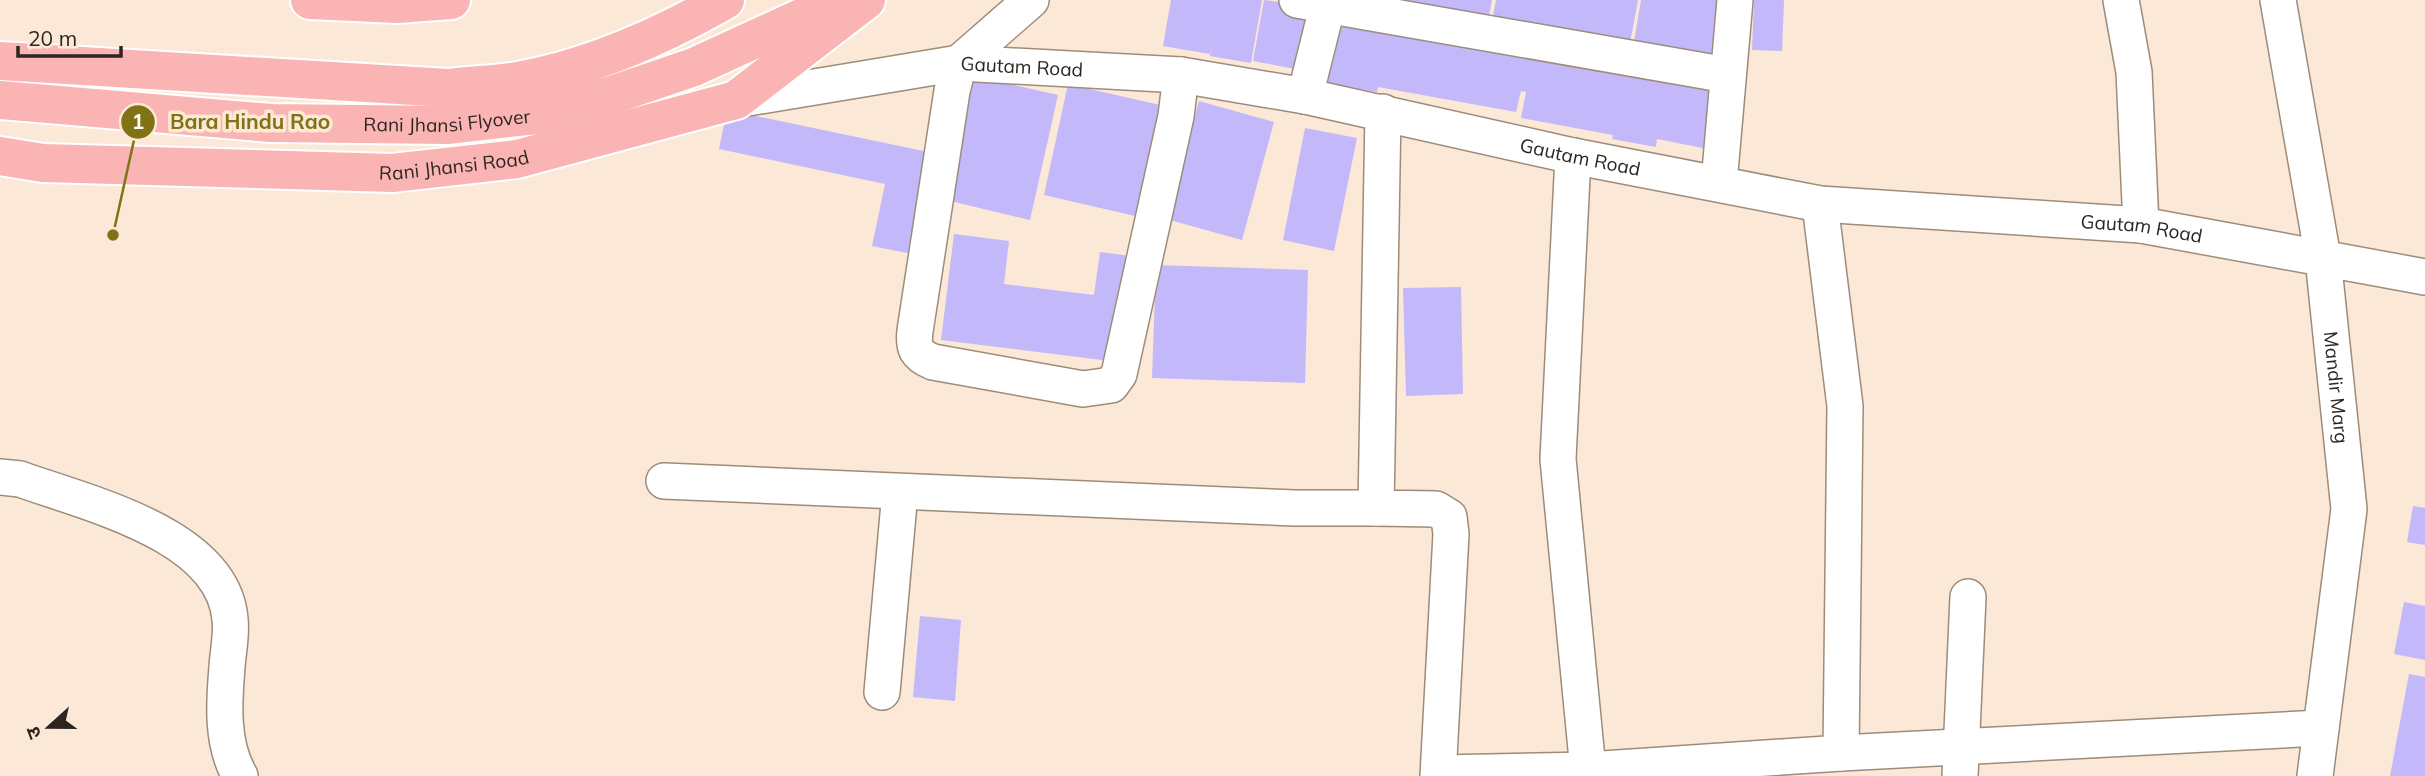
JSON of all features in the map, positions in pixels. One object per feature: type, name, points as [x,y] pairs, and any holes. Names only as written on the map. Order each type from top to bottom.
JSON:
[{"type":"main road","points":[[310,0],[397,4],[452,0]]},
{"type":"main road","name":"Rani Jhansi Flyover","points":[[0,100],[271,123],[448,106],[519,81],[596,60],[684,24],[725,0]]},
{"type":"main road","name":"Rani Jhansi Flyover","points":[[0,61],[536,115],[612,95],[694,67],[812,13],[829,0]]},
{"type":"main road","name":"Rani Jhansi Road","points":[[0,156],[43,163],[392,173],[517,159],[736,100],[866,0]]},
{"type":"street","points":[[1031,0],[959,63],[952,91],[913,346],[919,357],[933,362],[1083,389],[1111,386],[1119,374],[1176,116],[1181,75]]},
{"type":"street","points":[[1719,183],[1735,0]]},
{"type":"street","points":[[2121,0],[2134,72],[2141,225]]},
{"type":"street","name":"Mandir Marg","points":[[2278,0],[2323,258],[2349,509],[2315,776]]},
{"type":"street","points":[[1306,96],[1318,2],[1727,75]]},
{"type":"street","name":"Gautam Road","points":[[736,100],[959,63],[1181,75],[1306,96],[1573,156],[1820,204],[2141,225],[2425,277]]},
{"type":"street","points":[[1376,508],[1383,112]]},
{"type":"street","points":[[1573,156],[1558,459],[1587,770]]},
{"type":"street","points":[[1820,204],[1844,406],[1841,753]]},
{"type":"street","points":[[0,477],[20,479],[139,522],[175,540],[212,573],[231,618],[225,723],[230,752],[240,776]]},
{"type":"street","points":[[664,481],[1295,508],[1436,509],[1449,517],[1451,534],[1439,774],[1587,770],[1841,753],[1961,761],[2321,728]]},
{"type":"street","points":[[882,692],[900,492]]},
{"type":"street","points":[[1961,761],[1968,597]]},
{"type":"building","points":[[1171,0],[1262,0],[1251,63],[1210,56],[1213,44],[1210,54],[1163,46]]},
{"type":"building","points":[[1264,0],[1313,6],[1301,70],[1253,61]]},
{"type":"building","points":[[1397,0],[1492,0],[1488,21]]},
{"type":"building","points":[[1496,0],[1638,0],[1629,49],[1491,26]]},
{"type":"building","points":[[1641,0],[1730,0],[1718,69],[1632,53]]},
{"type":"building","points":[[1754,0],[1784,0],[1782,51],[1752,50]]},
{"type":"building","points":[[1341,11],[1716,81],[1703,148],[1657,139],[1656,147],[1612,139],[1613,135],[1521,118],[1526,92],[1521,91],[1516,112],[1378,87],[1377,92],[1327,83]]},
{"type":"building","points":[[970,75],[1058,95],[1030,220],[942,199]]},
{"type":"building","points":[[1068,84],[1173,108],[1148,219],[1044,195]]},
{"type":"building","points":[[1199,101],[1274,122],[1242,240],[1166,219]]},
{"type":"building","points":[[727,110],[933,153],[912,254],[872,246],[885,184],[719,149]]},
{"type":"building","points":[[1305,128],[1357,138],[1334,251],[1283,240]]},
{"type":"building","points":[[954,234],[1009,241],[1004,284],[1094,295],[1100,252],[1131,256],[1118,362],[941,340]]},
{"type":"building","points":[[1156,265],[1308,270],[1305,383],[1152,378]]},
{"type":"building","points":[[1461,287],[1463,394],[1406,396],[1403,288]]},
{"type":"building","points":[[2413,506],[2425,508],[2425,545],[2407,542]]},
{"type":"building","points":[[2404,602],[2425,606],[2425,660],[2394,654]]},
{"type":"building","points":[[920,616],[961,620],[955,701],[913,697]]},
{"type":"building","points":[[2409,674],[2425,677],[2425,776],[2390,776]]},
{"type":"place","name":"Bara Hindu Rao","points":[[113,235]]}]
